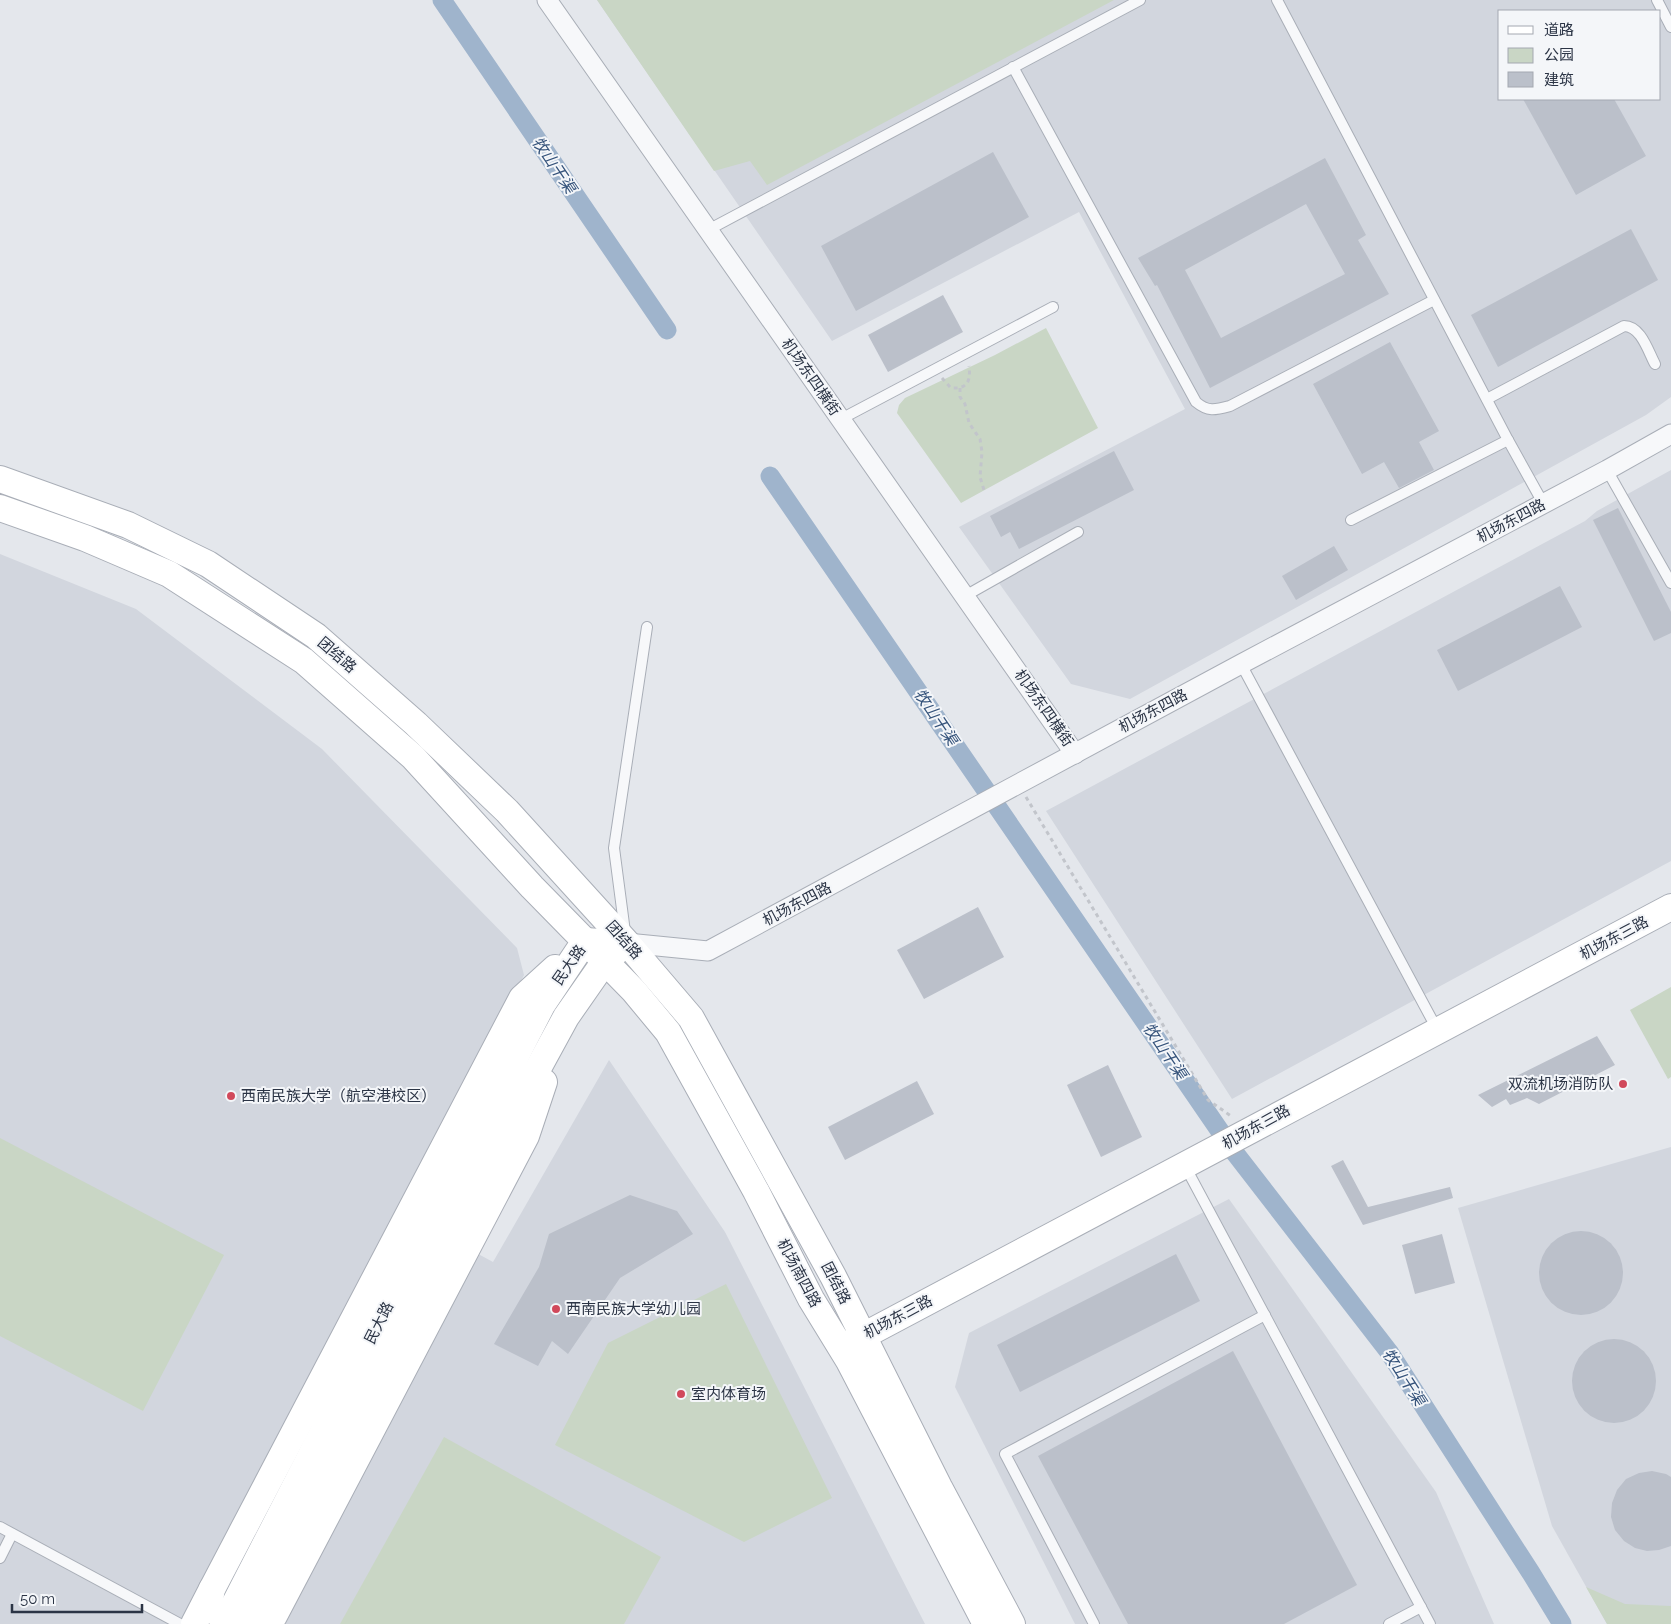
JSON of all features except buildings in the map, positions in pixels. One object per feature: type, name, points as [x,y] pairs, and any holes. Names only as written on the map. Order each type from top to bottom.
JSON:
[{"type":"main road","name":"团结路","points":[[0,479],[128,525],[208,564],[316,636],[416,724],[507,811],[627,943],[691,1018],[833,1276],[852,1341],[938,1487],[1012,1624]]},
{"type":"main road","name":"团结路","points":[[0,508],[85,538],[170,574],[304,661],[413,757],[532,887],[585,941]]},
{"type":"main road","name":"机场东三路","points":[[852,1341],[1671,907]]},
{"type":"main road","name":"民大路","points":[[237,1620],[542,1005],[585,941],[627,943]]},
{"type":"main road","name":"机场南四路","points":[[585,941],[668,1032],[756,1191],[811,1299],[852,1341],[986,1624]]},
{"type":"main road","points":[[194,1624],[522,998],[585,941]]},
{"type":"main road","name":"民大路","points":[[237,1620],[566,1017],[605,961],[627,943]]},
{"type":"main road","points":[[271,1621],[526,1136],[566,1017]]},
{"type":"main road","points":[[212,1589],[210,1597],[212,1606],[218,1614],[237,1620]]},
{"type":"street","name":"机场东四横街","points":[[547,0],[1075,754]]},
{"type":"street","name":"机场东四路","points":[[627,943],[708,951],[1671,434]]},
{"type":"lane","points":[[708,230],[1140,0]]},
{"type":"lane","points":[[1277,0],[1486,399],[1543,503]]},
{"type":"lane","points":[[1657,0],[1671,27]]},
{"type":"lane","points":[[1013,67],[1196,402],[1204,408],[1214,410],[1230,406],[1434,300]]},
{"type":"lane","points":[[841,419],[1053,307]]},
{"type":"lane","points":[[1486,399],[1624,326],[1634,328],[1640,334],[1655,364]]},
{"type":"lane","points":[[1351,520],[1508,440]]},
{"type":"lane","points":[[1607,470],[1671,583]]},
{"type":"lane","points":[[965,596],[1078,532]]},
{"type":"lane","points":[[627,943],[614,848],[647,627]]},
{"type":"lane","points":[[1241,664],[1438,1031]]},
{"type":"lane","points":[[1184,1166],[1430,1624]]},
{"type":"lane","points":[[1094,1624],[1005,1454],[1264,1315]]},
{"type":"lane","points":[[0,1528],[180,1624]]},
{"type":"lane","points":[[0,1558],[12,1534]]},
{"type":"lane","points":[[1389,1624],[1421,1607]]},
{"type":"path","points":[[936,368],[945,383],[951,388],[960,388],[967,384],[970,376],[964,354]]},
{"type":"path","points":[[960,388],[960,398],[965,404],[969,423],[980,439],[982,452],[980,477],[984,490]]},
{"type":"path","points":[[1017,785],[1208,1100],[1250,1129]]},
{"type":"shaded area","points":[[597,0],[1671,0],[1671,397],[1646,415],[1130,699],[1071,684],[959,527],[1185,409],[1079,212],[832,341]]},
{"type":"shaded area","points":[[1671,470],[1671,861],[1232,1099],[1046,811],[1585,521],[1597,511]]},
{"type":"shaded area","name":"西南民族大学（航空港校区）","points":[[0,554],[136,609],[322,749],[517,948],[524,975],[398,1217],[251,1624],[0,1624]]},
{"type":"shaded area","points":[[609,1060],[725,1232],[925,1624],[257,1624],[456,1242],[493,1262]]},
{"type":"shaded area","points":[[1671,1147],[1671,1624],[1607,1624],[1552,1526],[1458,1208]]},
{"type":"shaded area","points":[[1229,1199],[1436,1492],[1494,1624],[1075,1624],[955,1387],[969,1333]]},
{"type":"green space","points":[[597,0],[1114,0],[767,185],[750,161],[714,171]]},
{"type":"green space","points":[[1046,328],[1098,428],[961,503],[897,413],[899,405],[905,398],[995,355]]},
{"type":"green space","points":[[1671,987],[1671,1077],[1668,1079],[1630,1010]]},
{"type":"green space","points":[[0,1138],[224,1255],[143,1411],[0,1336]]},
{"type":"green space","name":"室内体育场","points":[[726,1284],[832,1498],[744,1542],[555,1445],[608,1343]]},
{"type":"green space","points":[[444,1437],[661,1557],[624,1624],[340,1624]]},
{"type":"green space","points":[[1586,1587],[1625,1604],[1671,1606],[1671,1624],[1607,1624]]},
{"type":"waterway","name":"牧山干渠","points":[[442,0],[667,330]]},
{"type":"waterway","name":"牧山干渠","points":[[770,476],[1235,1153],[1389,1352],[1562,1624]]},
{"type":"place","name":"双流机场消防队","points":[[1623,1084]]},
{"type":"place","name":"西南民族大学（航空港校区）","points":[[231,1096]]},
{"type":"place","name":"西南民族大学幼儿园","points":[[556,1309]]},
{"type":"place","name":"室内体育场","points":[[681,1394]]}]
